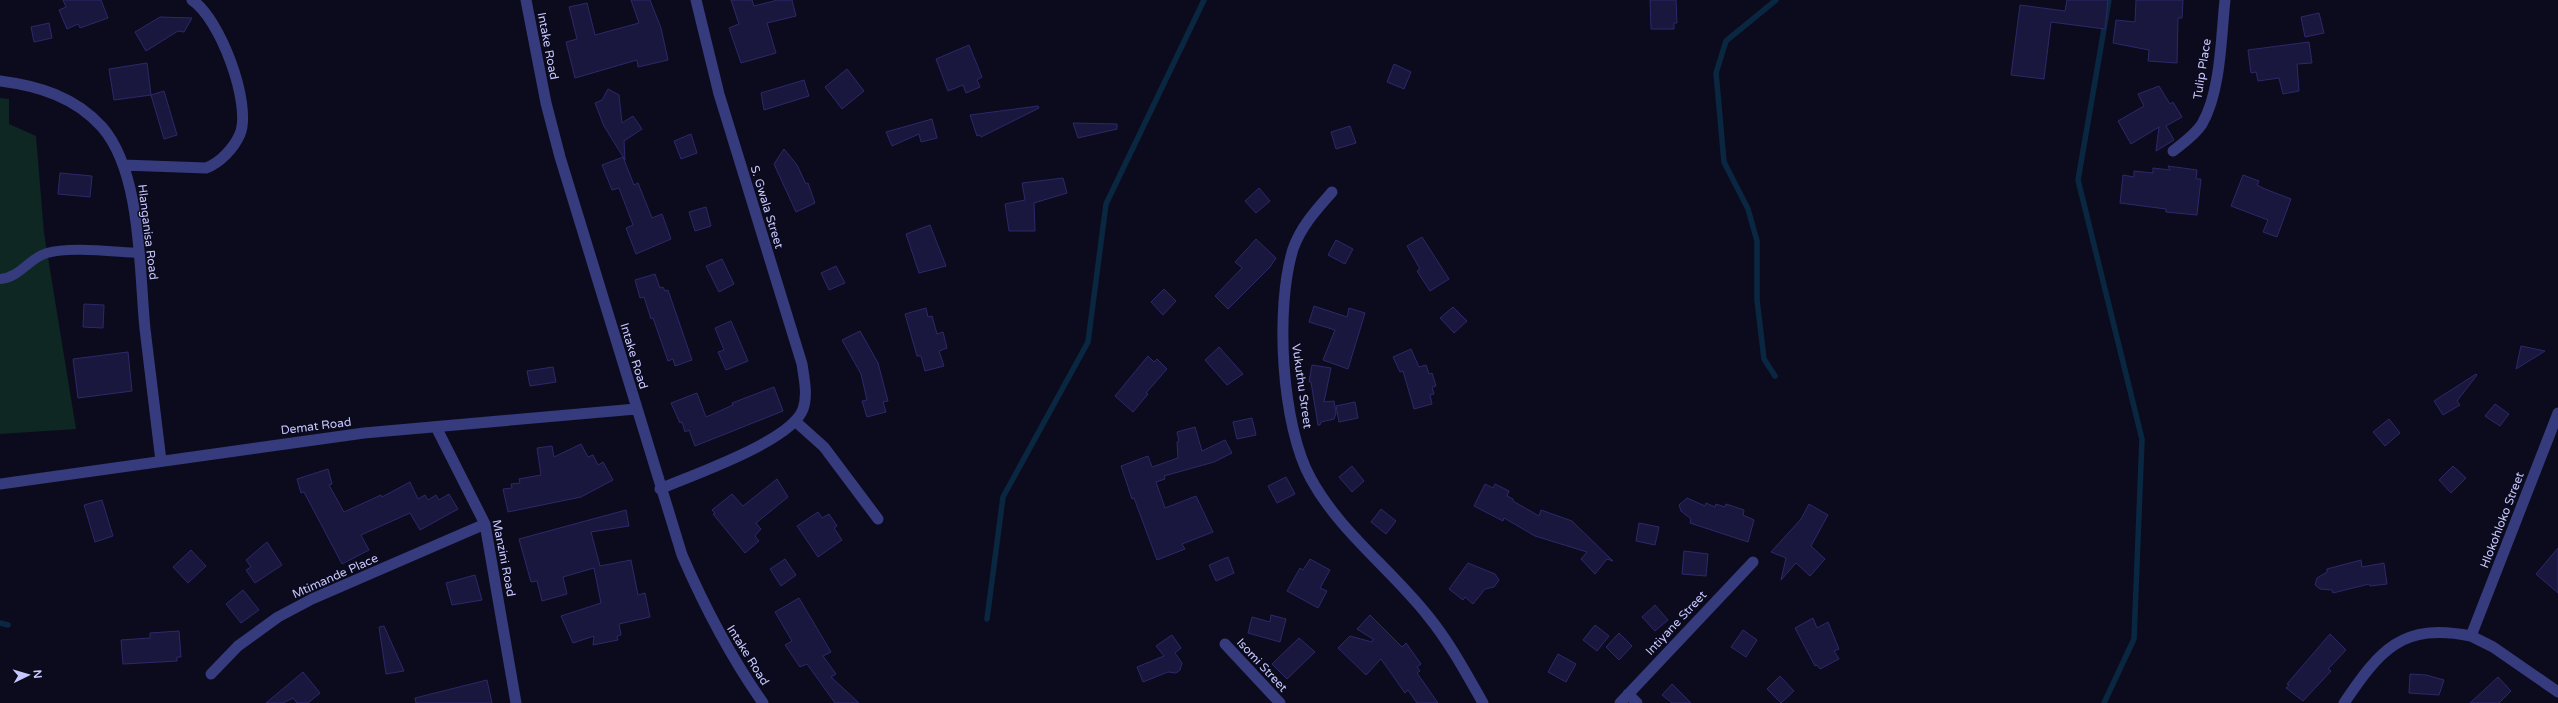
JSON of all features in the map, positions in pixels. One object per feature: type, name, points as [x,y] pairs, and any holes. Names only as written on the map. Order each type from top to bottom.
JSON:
[{"type":"street","points":[[123,165],[206,168],[216,164],[240,134],[242,120],[237,84],[225,44],[208,14],[192,0]]},
{"type":"street","name":"Intake Road","points":[[526,0],[546,103],[560,157],[660,489],[682,555],[708,615],[737,666],[763,703]]},
{"type":"street","name":"S. Gwala Street","points":[[660,489],[762,445],[784,432],[803,410],[805,400],[802,364],[719,94],[696,0]]},
{"type":"street","name":"Tulip Place","points":[[2173,151],[2192,136],[2202,124],[2209,108],[2216,80],[2225,0]]},
{"type":"street","name":"Hlanganisa Road","points":[[0,81],[34,86],[64,98],[86,112],[102,127],[114,143],[130,186],[139,253],[145,329],[161,461]]},
{"type":"street","name":"Vukuthu Street","points":[[1332,192],[1309,218],[1294,248],[1283,301],[1282,335],[1289,404],[1300,450],[1310,479],[1336,518],[1428,616],[1456,654],[1483,703]]},
{"type":"street","name":"Demat Road","points":[[0,484],[289,442],[636,409]]},
{"type":"street","name":"Hlokohloko Street","points":[[2471,636],[2558,413]]},
{"type":"street","points":[[795,421],[824,447],[878,519]]},
{"type":"street","name":"Manzini Road","points":[[436,427],[485,524],[516,703]]},
{"type":"street","name":"Mtimande Place","points":[[211,674],[238,646],[278,617],[312,599],[485,524]]},
{"type":"street","name":"Intiyane Street","points":[[1620,703],[1726,588],[1753,562]]},
{"type":"street","points":[[2344,703],[2363,675],[2386,649],[2405,638],[2441,632],[2471,636],[2493,647],[2558,692]]},
{"type":"street","name":"Isomi Street","points":[[1225,644],[1280,703]]},
{"type":"street","points":[[1628,694],[1637,703]]},
{"type":"lane","points":[[0,279],[18,274],[37,258],[54,252],[139,253]]},
{"type":"green space","points":[[0,98],[9,99],[9,124],[36,136],[44,233],[76,429],[0,434]]},
{"type":"building","points":[[63,0],[101,0],[108,18],[80,28],[78,24],[67,29],[59,10],[66,7]]},
{"type":"building","points":[[631,0],[650,0],[661,28],[668,60],[638,67],[637,60],[575,78],[566,42],[577,39],[569,7],[587,3],[595,35],[639,23]]},
{"type":"building","points":[[731,0],[752,0],[754,6],[778,0],[792,0],[796,16],[767,23],[776,53],[741,63],[729,28],[739,24]]},
{"type":"building","points":[[1650,0],[1676,0],[1677,23],[1674,23],[1674,29],[1651,29]]},
{"type":"building","points":[[2067,0],[2108,0],[2105,29],[2051,22],[2044,79],[2011,75],[2020,5],[2065,11]]},
{"type":"building","points":[[2136,0],[2183,0],[2182,18],[2178,18],[2177,63],[2148,61],[2149,50],[2113,43],[2116,20],[2135,22]]},
{"type":"building","points":[[2319,13],[2324,33],[2305,37],[2301,17]]},
{"type":"building","points":[[160,17],[192,18],[184,32],[178,31],[146,51],[135,32]]},
{"type":"building","points":[[49,23],[52,38],[34,42],[31,27]]},
{"type":"building","points":[[2309,42],[2312,63],[2297,64],[2299,91],[2283,94],[2279,78],[2258,81],[2256,72],[2251,73],[2248,50]]},
{"type":"building","points":[[969,45],[982,77],[977,80],[980,87],[966,93],[963,85],[948,91],[936,59]]},
{"type":"building","points":[[147,63],[151,95],[114,100],[109,69]]},
{"type":"building","points":[[1394,64],[1411,72],[1404,89],[1387,82]]},
{"type":"building","points":[[847,69],[864,91],[842,109],[825,87]]},
{"type":"building","points":[[804,80],[809,96],[764,110],[761,93]]},
{"type":"building","points":[[2159,86],[2170,104],[2173,102],[2182,117],[2166,126],[2174,140],[2156,151],[2159,127],[2131,144],[2118,121],[2144,106],[2138,94]]},
{"type":"building","points":[[608,89],[619,95],[622,123],[633,116],[642,129],[624,141],[625,160],[604,126],[595,103],[602,100]]},
{"type":"building","points":[[164,91],[177,135],[164,139],[151,95]]},
{"type":"building","points":[[1038,106],[1039,108],[981,137],[980,135],[977,136],[970,115]]},
{"type":"building","points":[[932,119],[937,138],[921,142],[919,134],[892,146],[886,132]]},
{"type":"building","points":[[1073,123],[1117,124],[1117,129],[1078,138]]},
{"type":"building","points":[[1350,126],[1356,143],[1336,149],[1331,132]]},
{"type":"building","points":[[691,134],[697,153],[681,159],[674,141]]},
{"type":"building","points":[[784,149],[797,165],[806,184],[808,183],[815,203],[796,212],[774,164]]},
{"type":"building","points":[[623,157],[634,185],[638,183],[652,218],[662,214],[671,239],[636,254],[626,228],[633,225],[619,188],[612,190],[602,165]]},
{"type":"building","points":[[2168,166],[2197,170],[2196,179],[2201,179],[2197,215],[2166,212],[2166,209],[2120,203],[2123,175],[2134,177],[2134,171],[2153,173],[2153,168],[2170,170]]},
{"type":"building","points":[[60,173],[92,176],[90,197],[58,194]]},
{"type":"building","points":[[2243,175],[2259,181],[2257,185],[2265,189],[2291,199],[2277,237],[2263,232],[2268,220],[2231,206]]},
{"type":"building","points":[[1063,178],[1067,193],[1034,203],[1035,231],[1009,231],[1005,204],[1025,200],[1022,183]]},
{"type":"building","points":[[1259,188],[1270,201],[1256,213],[1245,201]]},
{"type":"building","points":[[706,207],[711,226],[695,231],[689,212]]},
{"type":"building","points":[[930,225],[946,266],[919,273],[906,234]]},
{"type":"building","points":[[1422,237],[1449,279],[1430,291],[1417,271],[1420,269],[1407,246]]},
{"type":"building","points":[[1256,239],[1276,258],[1270,267],[1228,309],[1215,296],[1242,268],[1235,262]]},
{"type":"building","points":[[1336,240],[1353,249],[1345,264],[1328,255]]},
{"type":"building","points":[[722,259],[734,284],[719,292],[706,266]]},
{"type":"building","points":[[836,266],[845,283],[829,290],[821,273]]},
{"type":"building","points":[[655,274],[660,288],[663,287],[665,291],[668,290],[692,360],[675,366],[673,359],[668,361],[653,318],[651,319],[644,297],[640,298],[635,280]]},
{"type":"building","points":[[1164,289],[1176,301],[1163,315],[1151,302]]},
{"type":"building","points":[[84,304],[104,305],[103,328],[83,327]]},
{"type":"building","points":[[1314,306],[1347,317],[1349,308],[1365,313],[1348,369],[1323,360],[1335,330],[1309,322]]},
{"type":"building","points":[[1453,307],[1467,321],[1454,333],[1440,318]]},
{"type":"building","points":[[926,308],[928,317],[932,316],[937,334],[943,332],[947,348],[939,351],[944,366],[925,371],[921,356],[917,356],[905,314]]},
{"type":"building","points":[[731,321],[748,361],[726,370],[718,352],[724,350],[715,328]]},
{"type":"building","points":[[860,331],[878,363],[888,401],[883,402],[886,412],[867,417],[862,401],[867,400],[861,374],[842,340]]},
{"type":"building","points":[[2521,346],[2545,351],[2516,369]]},
{"type":"building","points":[[1219,347],[1243,374],[1227,385],[1205,360]]},
{"type":"building","points":[[1411,349],[1419,367],[1426,365],[1429,374],[1432,373],[1436,386],[1432,387],[1434,394],[1430,395],[1432,404],[1414,409],[1403,371],[1400,372],[1393,357]]},
{"type":"building","points":[[128,352],[132,391],[78,398],[73,359]]},
{"type":"building","points":[[1148,356],[1154,362],[1157,359],[1167,369],[1146,393],[1148,394],[1133,412],[1115,396]]},
{"type":"building","points":[[1312,365],[1331,368],[1324,402],[1334,401],[1336,413],[1334,419],[1321,422],[1320,425],[1318,425],[1311,382],[1309,382]]},
{"type":"building","points":[[553,367],[556,382],[530,386],[527,371]]},
{"type":"building","points":[[2476,374],[2477,375],[2457,401],[2460,405],[2443,415],[2434,401]]},
{"type":"building","points":[[774,387],[783,411],[695,446],[689,430],[685,432],[682,422],[680,423],[671,403],[697,393],[706,417],[733,405],[732,403]]},
{"type":"building","points":[[1355,402],[1358,418],[1339,422],[1336,406]]},
{"type":"building","points":[[2495,404],[2509,414],[2500,426],[2485,416]]},
{"type":"building","points":[[1252,418],[1256,435],[1237,439],[1233,422]]},
{"type":"building","points":[[2389,419],[2400,433],[2385,446],[2373,432]]},
{"type":"building","points":[[1195,427],[1202,451],[1225,440],[1232,453],[1214,462],[1164,476],[1165,479],[1156,482],[1165,508],[1196,496],[1213,532],[1182,544],[1185,549],[1157,560],[1134,498],[1132,499],[1121,466],[1148,456],[1152,467],[1178,458],[1177,442],[1179,441],[1177,432]]},
{"type":"building","points":[[581,444],[588,457],[593,455],[598,465],[603,462],[613,480],[581,497],[508,512],[503,489],[512,488],[511,484],[520,483],[519,479],[541,475],[537,448],[552,446],[554,457]]},
{"type":"building","points":[[1352,466],[1364,481],[1352,492],[1339,477]]},
{"type":"building","points":[[2453,466],[2466,478],[2451,493],[2439,480]]},
{"type":"building","points":[[328,469],[332,484],[329,485],[344,512],[381,495],[382,497],[410,482],[418,499],[425,495],[428,500],[436,495],[439,500],[449,494],[458,509],[420,530],[410,513],[361,535],[369,550],[342,564],[304,492],[301,493],[297,479]]},
{"type":"building","points":[[1286,477],[1295,494],[1277,503],[1268,486]]},
{"type":"building","points":[[777,479],[788,497],[756,523],[761,529],[755,536],[759,541],[745,553],[713,514],[715,513],[712,510],[732,494],[743,506]]},
{"type":"building","points":[[1485,484],[1493,488],[1495,484],[1509,491],[1507,496],[1513,499],[1513,501],[1539,516],[1541,510],[1572,521],[1613,561],[1607,559],[1595,574],[1581,559],[1587,552],[1535,536],[1504,518],[1503,521],[1474,506]]},
{"type":"building","points":[[1687,498],[1705,506],[1706,503],[1715,507],[1716,504],[1725,507],[1726,504],[1744,510],[1743,515],[1754,520],[1748,542],[1690,523],[1691,519],[1681,511],[1679,505]]},
{"type":"building","points":[[102,500],[113,536],[95,542],[84,505]]},
{"type":"building","points":[[1809,504],[1828,515],[1811,546],[1825,559],[1810,576],[1796,563],[1781,580],[1786,558],[1771,552],[1801,519]]},
{"type":"building","points":[[1381,509],[1396,521],[1386,534],[1371,522]]},
{"type":"building","points":[[626,510],[629,526],[591,532],[600,566],[631,560],[638,595],[645,593],[650,617],[619,624],[621,635],[617,636],[618,640],[593,645],[594,636],[573,643],[561,616],[601,603],[594,568],[563,577],[567,594],[542,601],[537,581],[531,582],[519,539]]},
{"type":"building","points":[[818,512],[822,518],[829,514],[837,526],[834,528],[842,540],[818,557],[797,526]]},
{"type":"building","points":[[1639,523],[1659,527],[1655,545],[1636,541]]},
{"type":"building","points":[[267,542],[282,565],[255,583],[246,570],[251,567],[246,560]]},
{"type":"building","points":[[2558,548],[2558,593],[2536,574]]},
{"type":"building","points":[[191,550],[206,566],[188,583],[173,567]]},
{"type":"building","points":[[1684,551],[1708,554],[1706,576],[1682,574]]},
{"type":"building","points":[[1228,557],[1234,573],[1216,581],[1209,565]]},
{"type":"building","points":[[785,559],[796,575],[781,586],[770,569]]},
{"type":"building","points":[[1310,559],[1330,570],[1320,588],[1327,591],[1318,608],[1287,591],[1300,568],[1303,570]]},
{"type":"building","points":[[2361,560],[2362,567],[2384,563],[2387,584],[2370,586],[2369,584],[2333,593],[2332,590],[2320,589],[2315,585],[2317,578],[2327,572],[2327,569]]},
{"type":"building","points":[[1468,563],[1495,574],[1499,580],[1494,587],[1485,589],[1473,604],[1465,597],[1463,600],[1449,589]]},
{"type":"building","points":[[475,575],[482,600],[452,605],[446,583]]},
{"type":"building","points":[[243,590],[259,610],[241,623],[226,604]]},
{"type":"building","points":[[799,598],[831,652],[823,656],[836,674],[831,677],[859,703],[835,703],[807,664],[800,667],[785,645],[792,641],[775,612]]},
{"type":"building","points":[[1655,605],[1668,620],[1655,631],[1642,617]]},
{"type":"building","points":[[1271,615],[1286,619],[1280,642],[1248,633],[1252,617],[1270,622]]},
{"type":"building","points":[[1370,615],[1402,647],[1406,643],[1421,664],[1417,667],[1420,671],[1417,673],[1438,703],[1417,703],[1408,690],[1405,693],[1381,659],[1366,675],[1338,648],[1350,636],[1372,642],[1373,639],[1357,629]]},
{"type":"building","points":[[1813,618],[1817,628],[1828,622],[1839,649],[1834,651],[1839,659],[1820,669],[1817,665],[1815,666],[1795,628]]},
{"type":"building","points":[[1595,625],[1609,636],[1597,651],[1583,640]]},
{"type":"building","points":[[384,626],[404,671],[386,674],[379,627]]},
{"type":"building","points":[[1743,630],[1757,640],[1746,657],[1731,647]]},
{"type":"building","points":[[179,631],[181,657],[177,657],[177,661],[123,664],[121,640],[150,638],[150,633]]},
{"type":"building","points":[[1619,633],[1632,646],[1619,660],[1606,647]]},
{"type":"building","points":[[2330,634],[2346,650],[2328,669],[2331,671],[2303,701],[2286,688],[2289,685],[2287,684]]},
{"type":"building","points":[[1172,635],[1181,648],[1175,653],[1182,663],[1180,670],[1176,673],[1168,672],[1143,682],[1137,667],[1164,656],[1156,646]]},
{"type":"building","points":[[1299,638],[1315,652],[1287,679],[1272,664]]},
{"type":"building","points":[[1558,654],[1576,664],[1566,682],[1548,672]]},
{"type":"building","points":[[303,672],[320,693],[308,703],[297,703],[293,698],[283,703],[266,703]]},
{"type":"building","points":[[2410,674],[2426,675],[2444,680],[2439,695],[2409,693]]},
{"type":"building","points":[[1780,676],[1794,691],[1781,703],[1767,689]]},
{"type":"building","points":[[2498,677],[2511,691],[2499,703],[2470,703]]},
{"type":"building","points":[[487,680],[492,703],[416,703],[415,698]]},
{"type":"building","points":[[1672,684],[1691,703],[1672,703],[1662,695]]},
{"type":"waterway","points":[[987,619],[1003,497],[1088,342],[1106,204],[1204,0]]},
{"type":"waterway","points":[[1775,376],[1764,359],[1757,300],[1757,241],[1748,209],[1724,162],[1716,73],[1726,41],[1776,0]]},
{"type":"waterway","points":[[2104,703],[2134,639],[2142,439],[2078,180],[2109,0]]},
{"type":"waterway","points":[[0,623],[8,625]]}]
